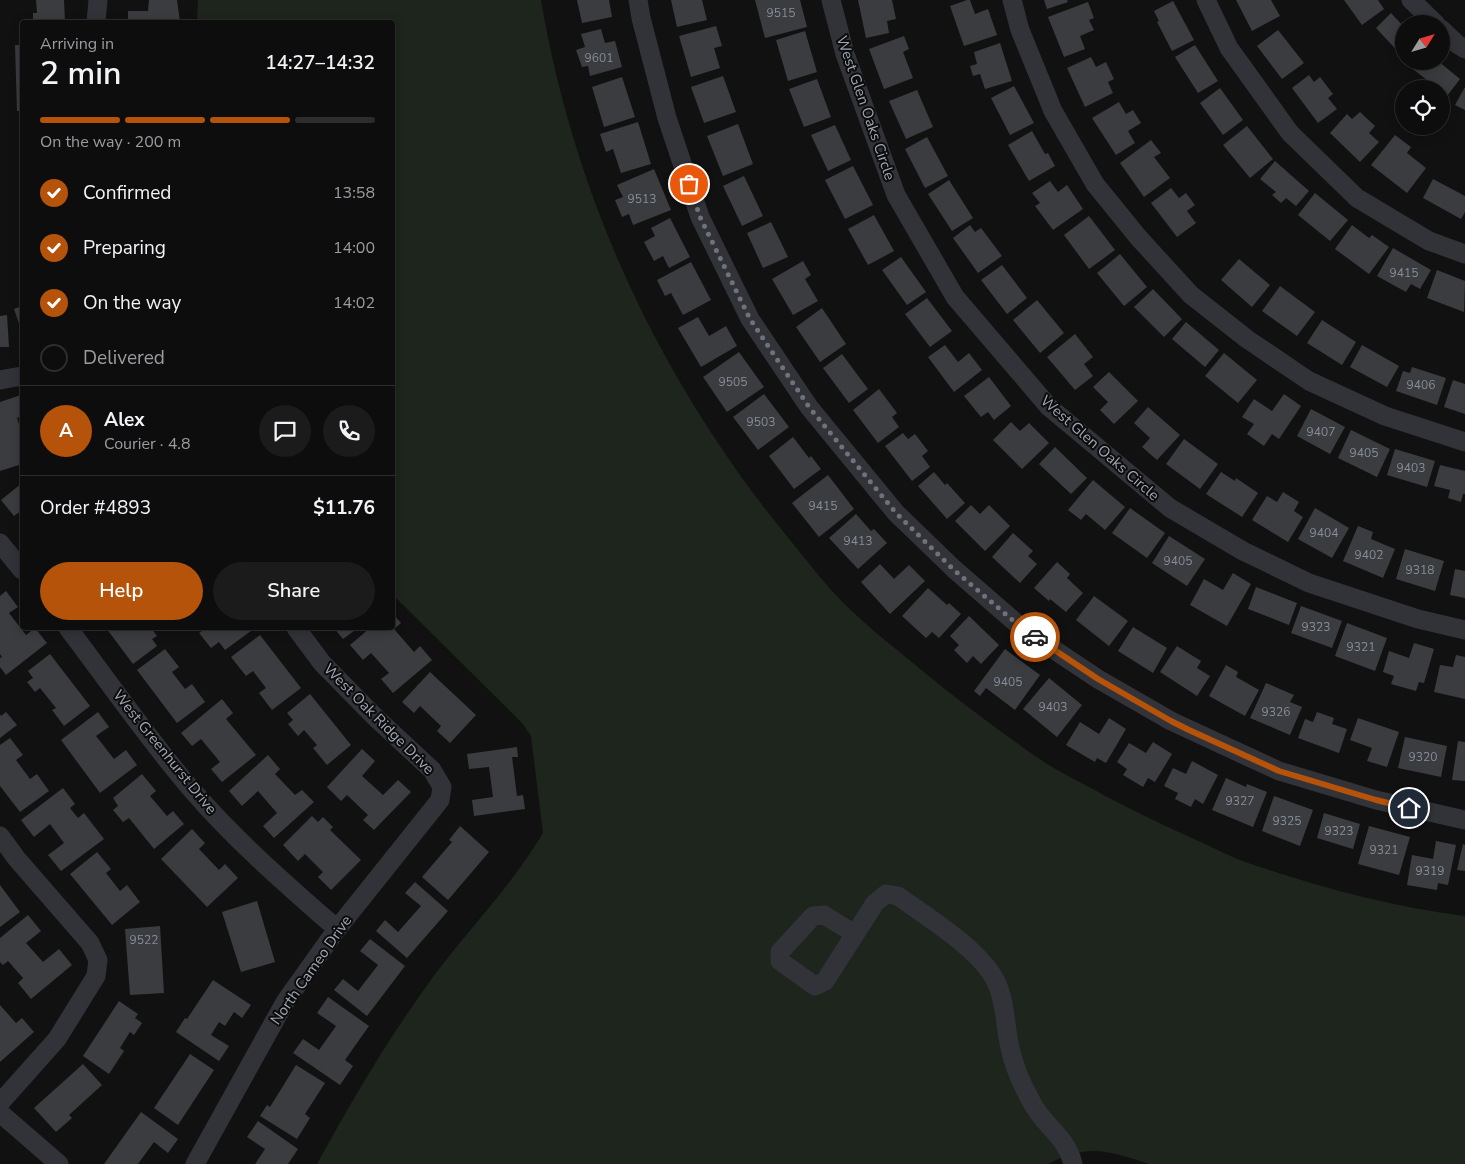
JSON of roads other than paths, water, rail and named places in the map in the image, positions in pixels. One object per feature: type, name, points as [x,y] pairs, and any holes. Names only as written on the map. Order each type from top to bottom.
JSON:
[{"type":"street","points":[[96,20],[98,0]]},
{"type":"street","points":[[638,0],[667,118],[700,217],[750,319],[809,407],[896,513],[954,570],[1023,629],[1098,679],[1171,721],[1279,771],[1376,800],[1465,820]]},
{"type":"street","name":"West Glen Oaks Circle","points":[[830,0],[845,54],[896,194],[955,297],[1049,407],[1170,508],[1243,551],[1309,583],[1418,619],[1465,630]]},
{"type":"street","points":[[1012,0],[1020,30],[1053,111],[1095,184],[1138,237],[1191,295],[1247,339],[1309,381],[1386,416],[1465,442]]},
{"type":"street","points":[[1206,0],[1229,48],[1290,133],[1357,198],[1429,241],[1465,254]]},
{"type":"street","points":[[1411,0],[1427,15]]},
{"type":"street","points":[[1450,35],[1462,42]]},
{"type":"street","points":[[0,380],[20,376]]},
{"type":"street","points":[[0,543],[20,568]]},
{"type":"street","name":"West Greenhurst Drive","points":[[70,630],[192,790],[260,862],[337,929]]},
{"type":"street","name":"West Oak Ridge Drive","points":[[297,630],[322,663],[376,718],[432,770],[442,787]]},
{"type":"street","name":"North Cameo Drive","points":[[195,1164],[285,1002],[337,929],[440,800],[442,787]]},
{"type":"street","points":[[0,836],[17,859],[90,943],[98,960],[96,976],[57,1040],[0,1103]]},
{"type":"street","points":[[855,934],[875,902],[886,894],[898,896],[962,944],[984,965],[997,984],[1010,1049],[1021,1082],[1032,1104],[1067,1146],[1073,1164]]},
{"type":"street","points":[[0,1113],[59,1164]]}]
